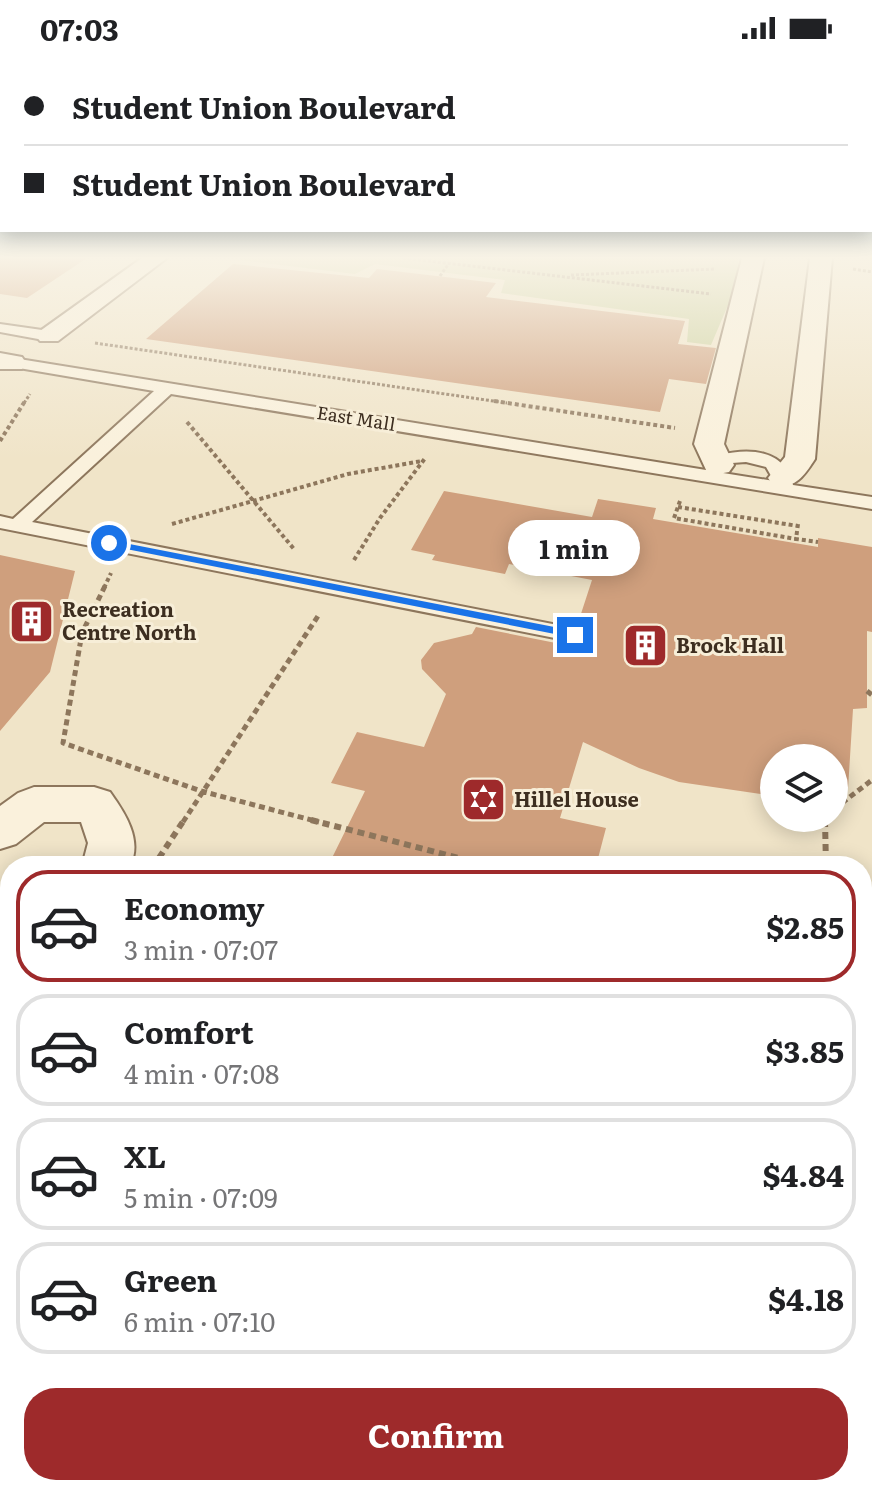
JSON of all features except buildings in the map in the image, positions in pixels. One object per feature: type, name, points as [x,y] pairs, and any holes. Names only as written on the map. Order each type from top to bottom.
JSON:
[{"type":"street","points":[[49,336],[64,325]]},
{"type":"street","points":[[715,471],[709,444],[738,325]]},
{"type":"street","points":[[784,483],[800,459],[814,325]]},
{"type":"street","points":[[0,831],[34,805],[94,804],[109,825],[111,856]]},
{"type":"lane","points":[[0,328],[49,336]]},
{"type":"lane","points":[[7,362],[49,336]]},
{"type":"lane","name":"East Mall","points":[[7,362],[166,389],[715,471],[872,503]]},
{"type":"lane","points":[[8,523],[166,389]]},
{"type":"lane","name":"East Mall","points":[[715,471],[740,455],[755,456],[772,462],[784,483]]},
{"type":"lane","points":[[8,523],[575,635]]},
{"type":"path","points":[[49,336],[712,433]]},
{"type":"path","points":[[0,441],[24,405],[43,368]]},
{"type":"path","points":[[183,418],[331,586]]},
{"type":"path","points":[[160,856],[201,791],[331,586],[424,461],[348,474],[117,544],[82,633],[63,743],[201,791],[451,856]]},
{"type":"path","points":[[796,539],[798,526],[678,507],[674,518],[796,539],[818,542]]},
{"type":"path","points":[[848,798],[872,780]]},
{"type":"path","points":[[825,832],[826,856]]},
{"type":"green space","points":[[688,325],[719,325],[711,345],[687,342]]},
{"type":"place","name":"Recreation Centre North","points":[[31,621]]},
{"type":"place","name":"Brock Hall","points":[[645,646]]},
{"type":"place","name":"Hillel House","points":[[483,800]]},
{"type":"route","points":[[109,543],[575,635]]}]
